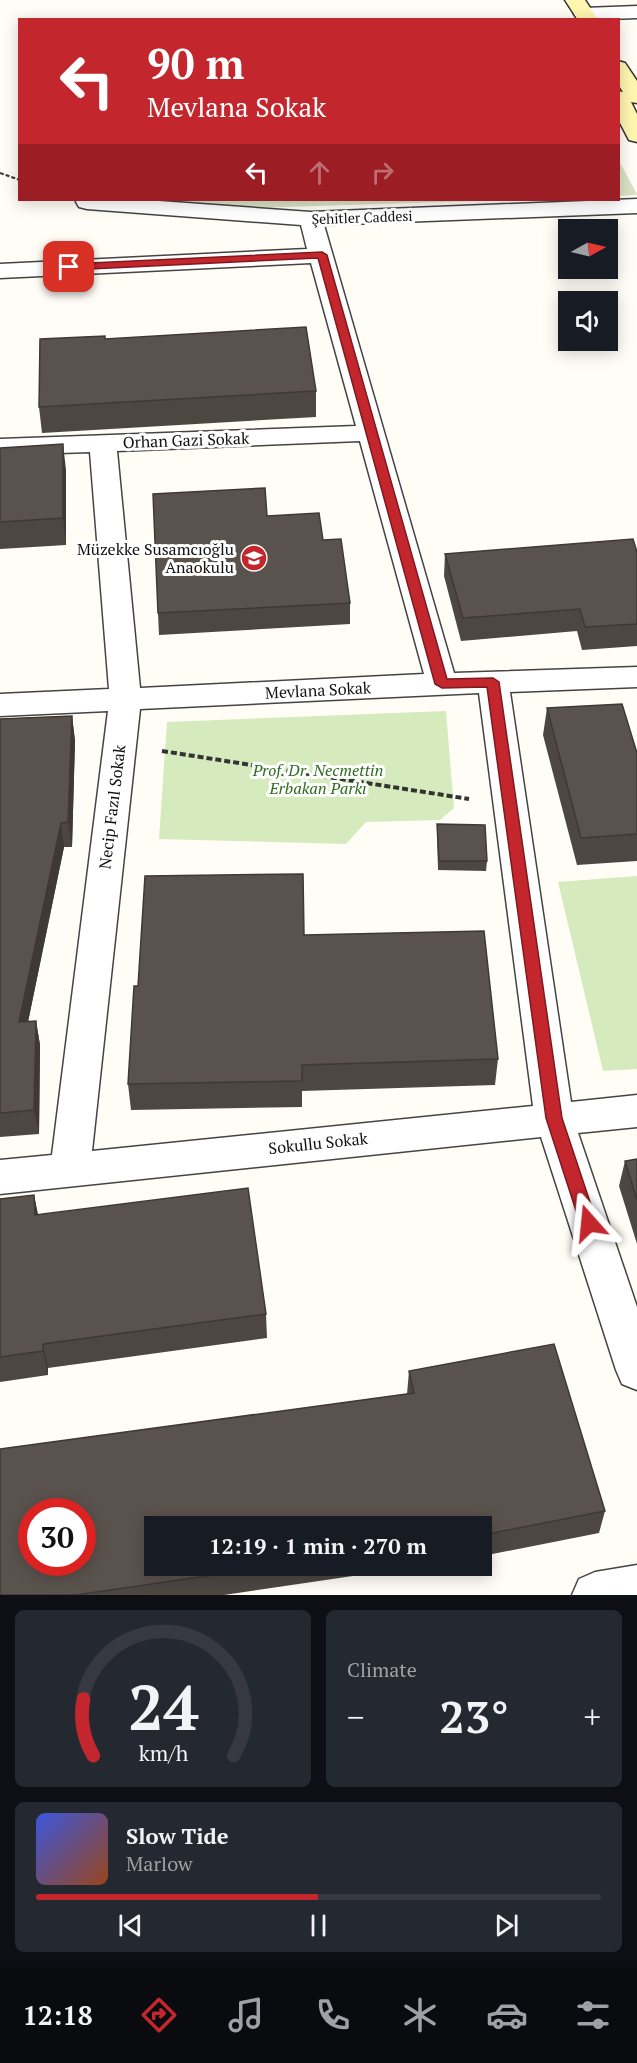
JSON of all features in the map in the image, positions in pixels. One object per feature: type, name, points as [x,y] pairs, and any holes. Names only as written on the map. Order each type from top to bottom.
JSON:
[{"type":"main road","points":[[569,0],[582,13]]},
{"type":"main road","points":[[620,70],[637,97]]},
{"type":"main road","points":[[620,101],[637,135]]},
{"type":"street","points":[[582,13],[637,12]]},
{"type":"street","name":"Şehitler Caddesi","points":[[87,202],[311,219],[637,206]]},
{"type":"street","points":[[311,219],[442,684]]},
{"type":"street","points":[[0,271],[322,255]]},
{"type":"street","name":"Orhan Gazi Sokak","points":[[0,447],[371,433]]},
{"type":"street","name":"Necip Fazıl Sokak","points":[[70,1170],[125,699],[103,443]]},
{"type":"street","name":"Mevlana Sokak","points":[[0,705],[637,677]]},
{"type":"street","points":[[493,682],[554,1118],[637,1370]]},
{"type":"street","name":"Sokullu Sokak","points":[[0,1177],[637,1111]]},
{"type":"street","points":[[595,1595],[637,1588]]},
{"type":"path","points":[[0,173],[18,179]]},
{"type":"path","points":[[120,744],[511,806]]},
{"type":"green space","points":[[620,163],[637,194],[620,196]]},
{"type":"green space","points":[[111,201],[473,201],[159,211]]},
{"type":"green space","name":"Prof. Dr. Necmettin Erbakan Parkı","points":[[446,711],[454,808],[440,820],[366,822],[346,844],[159,839],[167,722]]},
{"type":"green space","points":[[637,876],[637,1069],[603,1071],[558,882]]},
{"type":"building","points":[[306,327],[316,391],[39,407],[40,339],[105,336],[105,339]]},
{"type":"building","points":[[63,444],[63,518],[0,522],[0,448]]},
{"type":"building","points":[[265,488],[267,516],[319,513],[323,540],[341,539],[350,603],[158,613],[153,494]]},
{"type":"building","points":[[633,539],[637,552],[637,624],[585,627],[580,609],[463,618],[445,554]]},
{"type":"building","points":[[622,704],[637,753],[637,834],[581,838],[547,708]]},
{"type":"building","points":[[72,716],[68,822],[61,823],[19,1022],[36,1021],[34,1110],[0,1113],[0,719]]},
{"type":"building","points":[[437,824],[485,825],[487,861],[439,861]]},
{"type":"building","points":[[303,874],[304,935],[484,931],[498,1059],[302,1065],[302,1081],[128,1084],[134,986],[138,986],[145,876]]},
{"type":"building","points":[[637,1159],[637,1200],[625,1161]]},
{"type":"building","points":[[248,1188],[266,1314],[43,1344],[43,1351],[0,1357],[0,1199],[34,1195],[35,1215]]},
{"type":"building","points":[[554,1344],[605,1511],[492,1533],[492,1516],[144,1516],[144,1576],[206,1576],[76,1595],[0,1595],[0,1449],[414,1393],[409,1371]]},
{"type":"place","name":"Müzekke Susamcıoğlu Anaokulu","points":[[254,558]]},
{"type":"route","points":[[69,267],[322,255],[442,684],[493,682],[554,1118],[589,1223]]}]
